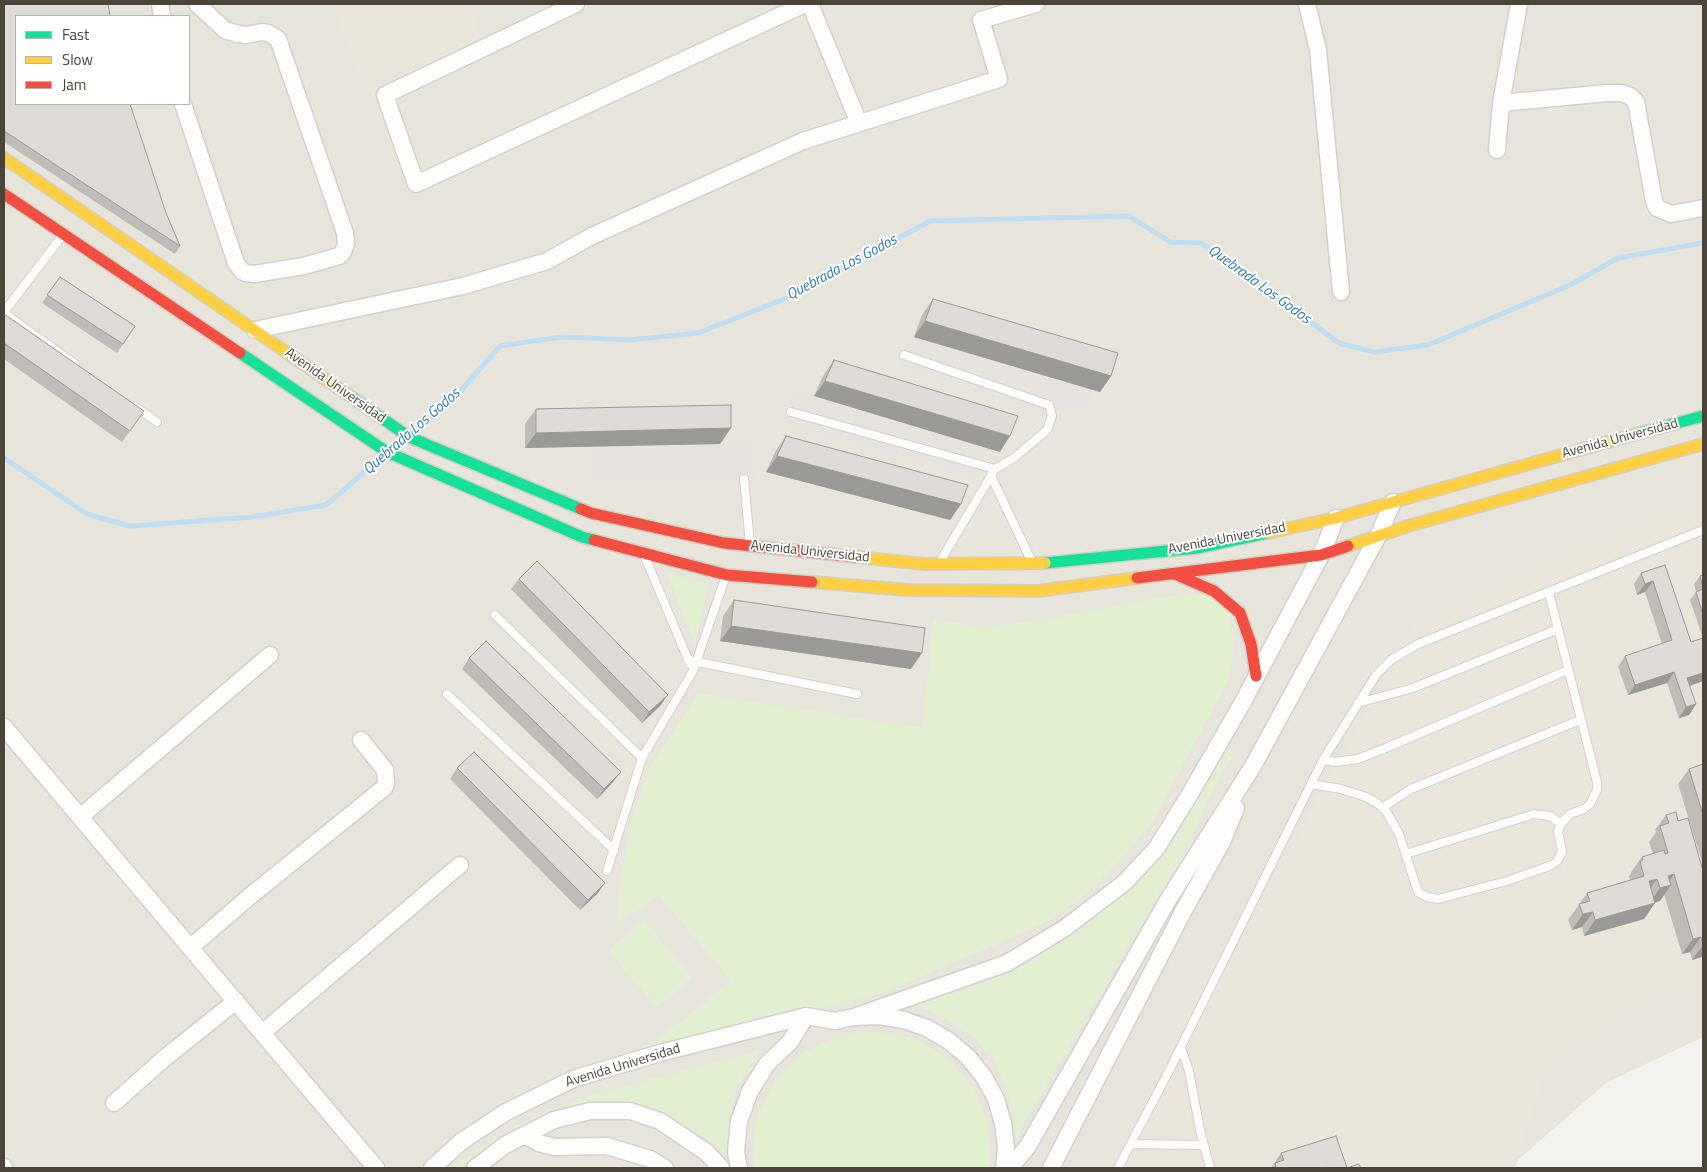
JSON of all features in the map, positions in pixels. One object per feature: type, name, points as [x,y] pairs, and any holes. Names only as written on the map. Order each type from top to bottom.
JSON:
[{"type":"street","points":[[182,105],[236,263],[242,271],[254,274],[304,266],[339,256],[343,252],[346,243],[345,233],[278,39],[268,33],[262,32],[246,35],[225,30],[197,4]]},
{"type":"street","points":[[576,4],[385,95],[416,184],[805,4]]},
{"type":"street","points":[[810,4],[859,123]]},
{"type":"street","points":[[255,330],[462,286],[548,261],[592,236],[804,141],[999,79],[981,20],[1036,4]]},
{"type":"street","points":[[1307,4],[1318,50],[1341,292]]},
{"type":"street","points":[[1497,150],[1501,103],[1519,4]]},
{"type":"street","points":[[1501,103],[1607,92],[1622,93],[1630,96],[1636,102],[1654,201],[1657,208],[1671,214],[1703,208]]},
{"type":"street","name":"Avenida Universidad","points":[[4,158],[409,437],[592,513],[724,543],[925,564],[1054,563],[1198,548],[1336,518],[1703,416]]},
{"type":"street","name":"Avenida Universidad","points":[[4,194],[387,452],[582,537],[727,575],[908,590],[1038,591],[1322,555],[1417,524],[1703,444]]},
{"type":"street","points":[[1010,1168],[1028,1146],[1168,900],[1253,766],[1378,536],[1393,502]]},
{"type":"street","points":[[854,1017],[1007,963],[1065,928],[1124,883],[1156,849],[1190,794],[1322,555],[1336,518]]},
{"type":"street","points":[[1174,574],[1214,592],[1240,613],[1251,644],[1256,676]]},
{"type":"street","points":[[80,817],[270,655]]},
{"type":"street","points":[[6,735],[80,817],[376,1168]]},
{"type":"street","points":[[190,948],[249,897],[385,787],[385,770],[361,740]]},
{"type":"street","points":[[1051,1168],[1185,908],[1222,842],[1253,766]]},
{"type":"street","points":[[262,1033],[460,864]]},
{"type":"street","points":[[114,1103],[166,1057],[236,1001]]},
{"type":"street","points":[[738,1168],[736,1152],[739,1121],[750,1091],[767,1064],[790,1042],[806,1016],[836,1020],[879,1016],[904,1020],[928,1028],[949,1041],[968,1057],[984,1077],[996,1099],[1006,1148],[1004,1168]]},
{"type":"street","name":"Avenida Universidad","points":[[432,1168],[462,1141],[506,1112],[573,1079],[660,1053],[806,1016]]},
{"type":"street","points":[[475,1168],[495,1161],[524,1135],[554,1120],[590,1111],[630,1111],[660,1121],[706,1152],[721,1168]]},
{"type":"street","points":[[524,1135],[539,1144],[554,1147],[607,1146],[650,1159],[665,1168]]},
{"type":"lane","points":[[64,234],[4,312],[84,370]]},
{"type":"lane","points":[[904,355],[1049,405],[1052,416],[1047,430],[993,473],[938,564]]},
{"type":"lane","points":[[133,405],[157,422]]},
{"type":"lane","points":[[791,412],[993,473],[1033,564]]},
{"type":"lane","points":[[744,479],[750,546]]},
{"type":"lane","points":[[1118,1168],[1181,1048],[1323,760],[1376,675],[1391,660],[1418,644],[1703,530]]},
{"type":"lane","points":[[607,871],[642,758],[693,671],[692,661],[643,553]]},
{"type":"lane","points":[[692,661],[727,575]]},
{"type":"lane","points":[[1311,784],[1341,789],[1366,797],[1382,808],[1396,826],[1418,892],[1427,897],[1438,899],[1507,881],[1552,865],[1557,861],[1562,852],[1558,831],[1561,824],[1570,814],[1584,809],[1590,804],[1597,790],[1597,782],[1549,593]]},
{"type":"lane","points":[[495,616],[642,758]]},
{"type":"lane","points":[[1358,703],[1413,688],[1558,629]]},
{"type":"lane","points":[[692,661],[857,694]]},
{"type":"lane","points":[[1323,760],[1335,762],[1358,759],[1568,670]]},
{"type":"lane","points":[[447,694],[614,850]]},
{"type":"lane","points":[[1382,808],[1411,789],[1580,720]]},
{"type":"lane","points":[[1406,854],[1534,814],[1550,816],[1561,824]]},
{"type":"lane","points":[[1181,1048],[1189,1071],[1210,1168]]},
{"type":"lane","points":[[1131,1144],[1204,1146]]},
{"type":"shaded area","points":[[4,4],[1703,4],[1703,1037],[1606,1083],[1510,1168],[4,1168]]},
{"type":"shaded area","points":[[332,4],[469,4],[482,39],[363,85]]},
{"type":"shaded area","points":[[914,337],[1095,390],[1082,409],[1033,409],[900,370]]},
{"type":"shaded area","points":[[795,390],[990,448],[975,479],[781,426]]},
{"type":"shaded area","points":[[751,441],[755,479],[593,483],[590,447]]},
{"type":"shaded area","points":[[1703,497],[1703,983],[1667,992],[1548,1062],[1515,1168],[1117,1168],[1413,625],[1654,511]]},
{"type":"green space","points":[[667,573],[708,585],[695,645]]},
{"type":"green space","points":[[1194,594],[1215,597],[1230,617],[1234,647],[1228,680],[1153,822],[1093,889],[1048,922],[878,995],[639,1055],[731,981],[659,896],[617,922],[620,878],[633,815],[649,768],[698,693],[923,728],[933,618],[984,628],[1058,617],[1161,597]]},
{"type":"green space","points":[[1224,749],[1231,749],[1233,756],[1207,801],[1189,845],[1016,1138],[1008,1094],[994,1060],[971,1035],[949,1021],[925,1009],[906,1005],[959,991],[994,978],[1037,957],[1093,920],[1133,884],[1168,842],[1196,801]]},
{"type":"green space","points":[[644,920],[692,978],[657,1008],[608,950]]},
{"type":"green space","points":[[875,1031],[914,1038],[948,1058],[974,1088],[988,1124],[990,1163],[988,1168],[755,1168],[752,1155],[757,1116],[774,1081],[801,1054],[836,1036]]},
{"type":"green space","points":[[761,1050],[746,1071],[734,1098],[728,1128],[730,1156],[693,1129],[666,1118],[593,1114],[494,1147],[464,1168],[450,1168],[491,1141],[517,1127],[543,1114],[592,1095]]},
{"type":"building","points":[[4,4],[108,4],[110,15],[15,15],[15,105],[130,105],[166,213],[180,246],[4,131]]},
{"type":"building","points":[[60,277],[135,326],[123,344],[47,295]]},
{"type":"building","points":[[933,299],[1118,353],[1111,376],[925,321]]},
{"type":"building","points":[[4,314],[144,411],[130,431],[4,343]]},
{"type":"building","points":[[834,360],[1018,416],[1010,436],[825,381]]},
{"type":"building","points":[[731,405],[731,428],[536,433],[536,409]]},
{"type":"building","points":[[786,436],[968,485],[961,504],[777,456]]},
{"type":"building","points":[[537,561],[668,695],[649,712],[519,579]]},
{"type":"building","points":[[1665,565],[1691,642],[1703,638],[1703,673],[1687,678],[1696,704],[1686,707],[1674,672],[1635,685],[1625,656],[1672,640],[1653,581],[1645,584],[1641,573]]},
{"type":"building","points":[[1703,575],[1703,587],[1700,576]]},
{"type":"building","points":[[1703,589],[1703,615],[1696,592]]},
{"type":"building","points":[[734,600],[925,628],[922,653],[731,626]]},
{"type":"building","points":[[486,641],[621,772],[604,789],[469,658]]},
{"type":"building","points":[[474,752],[605,883],[588,900],[457,768]]},
{"type":"building","points":[[1703,764],[1703,815],[1689,769]]},
{"type":"building","points":[[1676,812],[1678,821],[1688,818],[1703,871],[1703,944],[1701,937],[1693,939],[1674,874],[1668,876],[1671,885],[1660,888],[1657,879],[1649,881],[1655,903],[1595,920],[1593,912],[1583,914],[1579,904],[1590,901],[1587,893],[1644,876],[1640,862],[1643,860],[1642,857],[1664,850],[1665,854],[1668,853],[1660,826],[1669,823],[1666,815]]},
{"type":"building","points":[[1336,1136],[1347,1168],[1276,1168],[1275,1163],[1284,1160],[1281,1153]]},
{"type":"building","points":[[1359,1164],[1361,1168],[1347,1168]]},
{"type":"waterway","name":"Quebrada Los Godos","points":[[413,433],[450,403],[500,346],[561,337],[630,340],[698,333],[792,296],[930,221],[1129,216],[1170,242],[1201,243],[1339,343],[1374,352],[1428,345],[1570,285],[1618,258],[1703,243]]},
{"type":"waterway","name":"Quebrada Los Godos","points":[[4,458],[87,514],[130,526],[252,517],[326,505],[383,456]]},
{"type":"traffic: fast","points":[[240,353],[387,452],[582,537],[594,540]]},
{"type":"traffic: fast","points":[[350,396],[409,437],[581,509]]},
{"type":"traffic: fast","points":[[1640,433],[1703,416]]},
{"type":"traffic: fast","points":[[1045,563],[1197,548],[1267,533]]},
{"type":"traffic: slow","points":[[4,158],[350,396]]},
{"type":"traffic: slow","points":[[1267,533],[1336,518],[1640,433]]},
{"type":"traffic: slow","points":[[1348,546],[1408,526],[1703,444]]},
{"type":"traffic: slow","points":[[857,557],[925,564],[1045,563]]},
{"type":"traffic: slow","points":[[812,582],[908,590],[1038,591],[1137,578]]},
{"type":"traffic: jam","points":[[4,194],[240,353]]},
{"type":"traffic: jam","points":[[581,509],[591,513],[724,543],[857,557]]},
{"type":"traffic: jam","points":[[594,540],[727,575],[812,582]]},
{"type":"traffic: jam","points":[[1137,578],[1321,555],[1348,546]]},
{"type":"traffic: jam","points":[[1175,574],[1214,591],[1240,613],[1251,644],[1256,676]]}]
